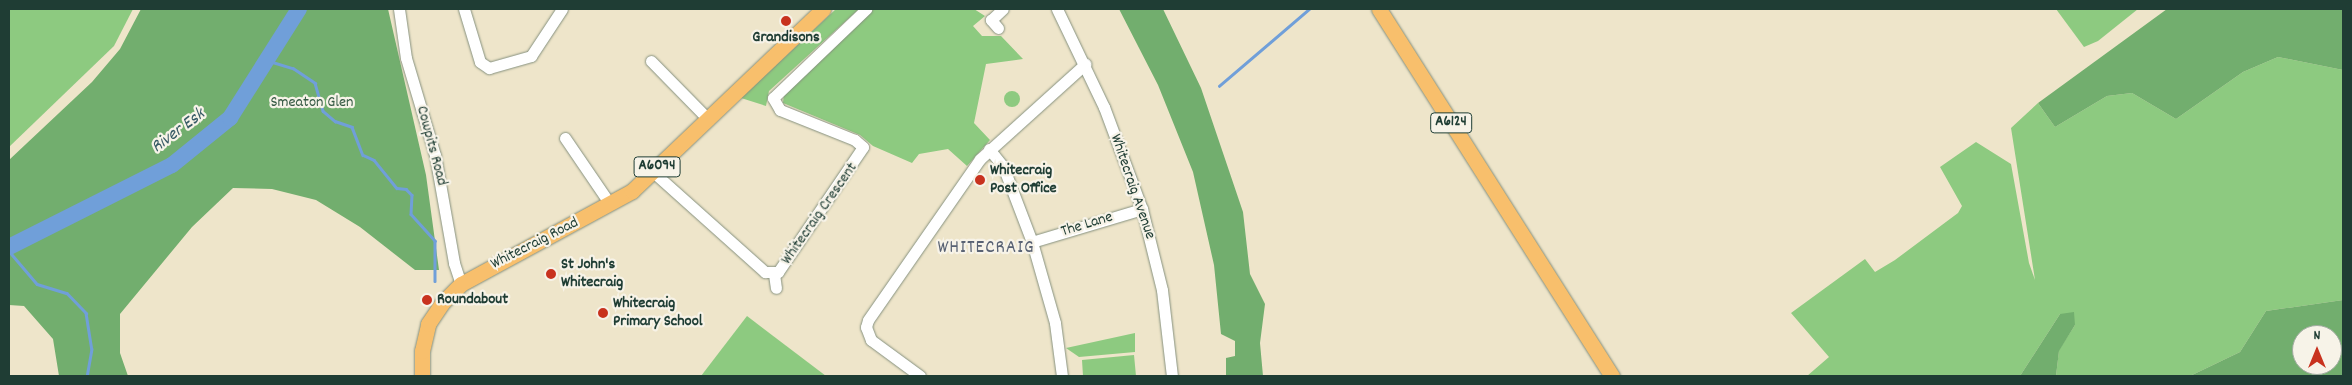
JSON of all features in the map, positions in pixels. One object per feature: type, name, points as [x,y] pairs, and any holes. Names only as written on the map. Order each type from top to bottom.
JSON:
[{"type":"main road","name":"Whitecraig Road","points":[[461,284],[632,191],[823,9]]},
{"type":"main road","name":"A6124","points":[[1379,9],[1612,376]]},
{"type":"main road","name":"A6094","points":[[422,376],[422,351],[428,324],[442,303],[461,284]]},
{"type":"street","name":"Cowpits Road","points":[[399,9],[406,58],[435,155],[454,263],[461,284]]},
{"type":"street","points":[[464,9],[480,62],[489,68],[531,56],[562,9]]},
{"type":"street","name":"Whitecraig Crescent","points":[[652,172],[765,272],[774,274],[782,269],[863,147],[855,140],[780,110],[773,98],[866,9]]},
{"type":"street","points":[[998,28],[991,20],[1003,9]]},
{"type":"street","name":"Whitecraig Avenue","points":[[1057,9],[1085,64],[1142,209],[1162,290],[1172,376]]},
{"type":"street","points":[[651,61],[707,118]]},
{"type":"street","points":[[920,376],[870,340],[866,327],[967,175],[989,149],[1085,64]]},
{"type":"street","points":[[565,138],[610,204]]},
{"type":"street","points":[[989,149],[1002,166],[1032,242],[1055,323],[1062,376]]},
{"type":"street","name":"The Lane","points":[[1032,242],[1142,209]]},
{"type":"street","name":"Whitecraig Crescent","points":[[774,274],[776,288]]},
{"type":"green space","points":[[9,9],[133,9],[114,46],[9,147]]},
{"type":"green space","name":"Smeaton Glen","points":[[141,9],[388,9],[426,175],[439,270],[415,270],[360,227],[316,200],[272,189],[233,188],[192,227],[120,314],[120,353],[128,376],[59,376],[53,339],[24,306],[9,305],[9,160],[92,82],[120,49]]},
{"type":"green space","points":[[836,9],[859,9],[769,91],[766,106],[741,98]]},
{"type":"green space","points":[[874,9],[974,9],[985,16],[973,26],[982,36],[1001,36],[1023,59],[986,64],[974,123],[990,140],[967,166],[948,149],[919,154],[912,163],[873,146],[860,135],[783,103],[784,92]]},
{"type":"green space","points":[[1119,9],[1163,9],[1201,88],[1243,212],[1250,274],[1265,304],[1260,343],[1263,376],[1226,376],[1226,358],[1235,356],[1235,341],[1221,334],[1214,265],[1193,172],[1158,85]]},
{"type":"green space","points":[[2056,9],[2138,9],[2098,41],[2084,47]]},
{"type":"green space","points":[[2167,9],[2343,9],[2343,70],[2278,57],[2243,72],[2176,119],[2132,93],[2107,96],[2055,127],[2038,103]]},
{"type":"green space","points":[[2278,57],[2343,70],[2343,300],[2266,311],[2240,352],[2190,376],[2056,376],[2059,350],[2075,325],[2060,314],[2020,376],[1807,376],[1829,357],[1791,313],[1865,259],[1875,272],[1895,260],[1958,213],[1962,206],[1940,167],[1976,142],[2011,164],[2029,263],[2035,280],[2011,128],[2038,103],[2055,127],[2107,96],[2132,93],[2176,119],[2243,72]]},
{"type":"green space","points":[[1012,91],[1020,99],[1012,107],[1004,99]]},
{"type":"green space","points":[[2343,300],[2343,376],[2190,376],[2240,352],[2266,311]]},
{"type":"green space","points":[[2074,312],[2075,325],[2059,351],[2056,376],[2020,376],[2060,314]]},
{"type":"green space","points":[[747,316],[826,376],[701,376]]},
{"type":"green space","points":[[1135,333],[1135,352],[1079,357],[1066,348]]},
{"type":"green space","points":[[1134,355],[1136,376],[1083,376],[1082,360]]},
{"type":"waterway","name":"River Esk","points":[[9,247],[172,165],[230,118],[299,9]]},
{"type":"waterway","points":[[1219,86],[1309,9]]},
{"type":"waterway","points":[[266,60],[293,68],[315,83],[323,111],[335,121],[352,127],[363,155],[374,160],[397,188],[406,189],[412,195],[411,214],[435,241],[435,281]]},
{"type":"waterway","points":[[9,251],[37,284],[67,293],[86,313],[92,349],[87,376]]},
{"type":"place","name":"Grandisons","points":[[786,21]]},
{"type":"place","name":"Whitecraig Post Office","points":[[980,180]]},
{"type":"place","name":"St John's Whitecraig","points":[[551,274]]},
{"type":"place","name":"Roundabout","points":[[427,300]]},
{"type":"place","name":"Whitecraig Primary School","points":[[603,313]]},
{"type":"district","name":"WHITECRAIG","points":[[986,249]]}]
